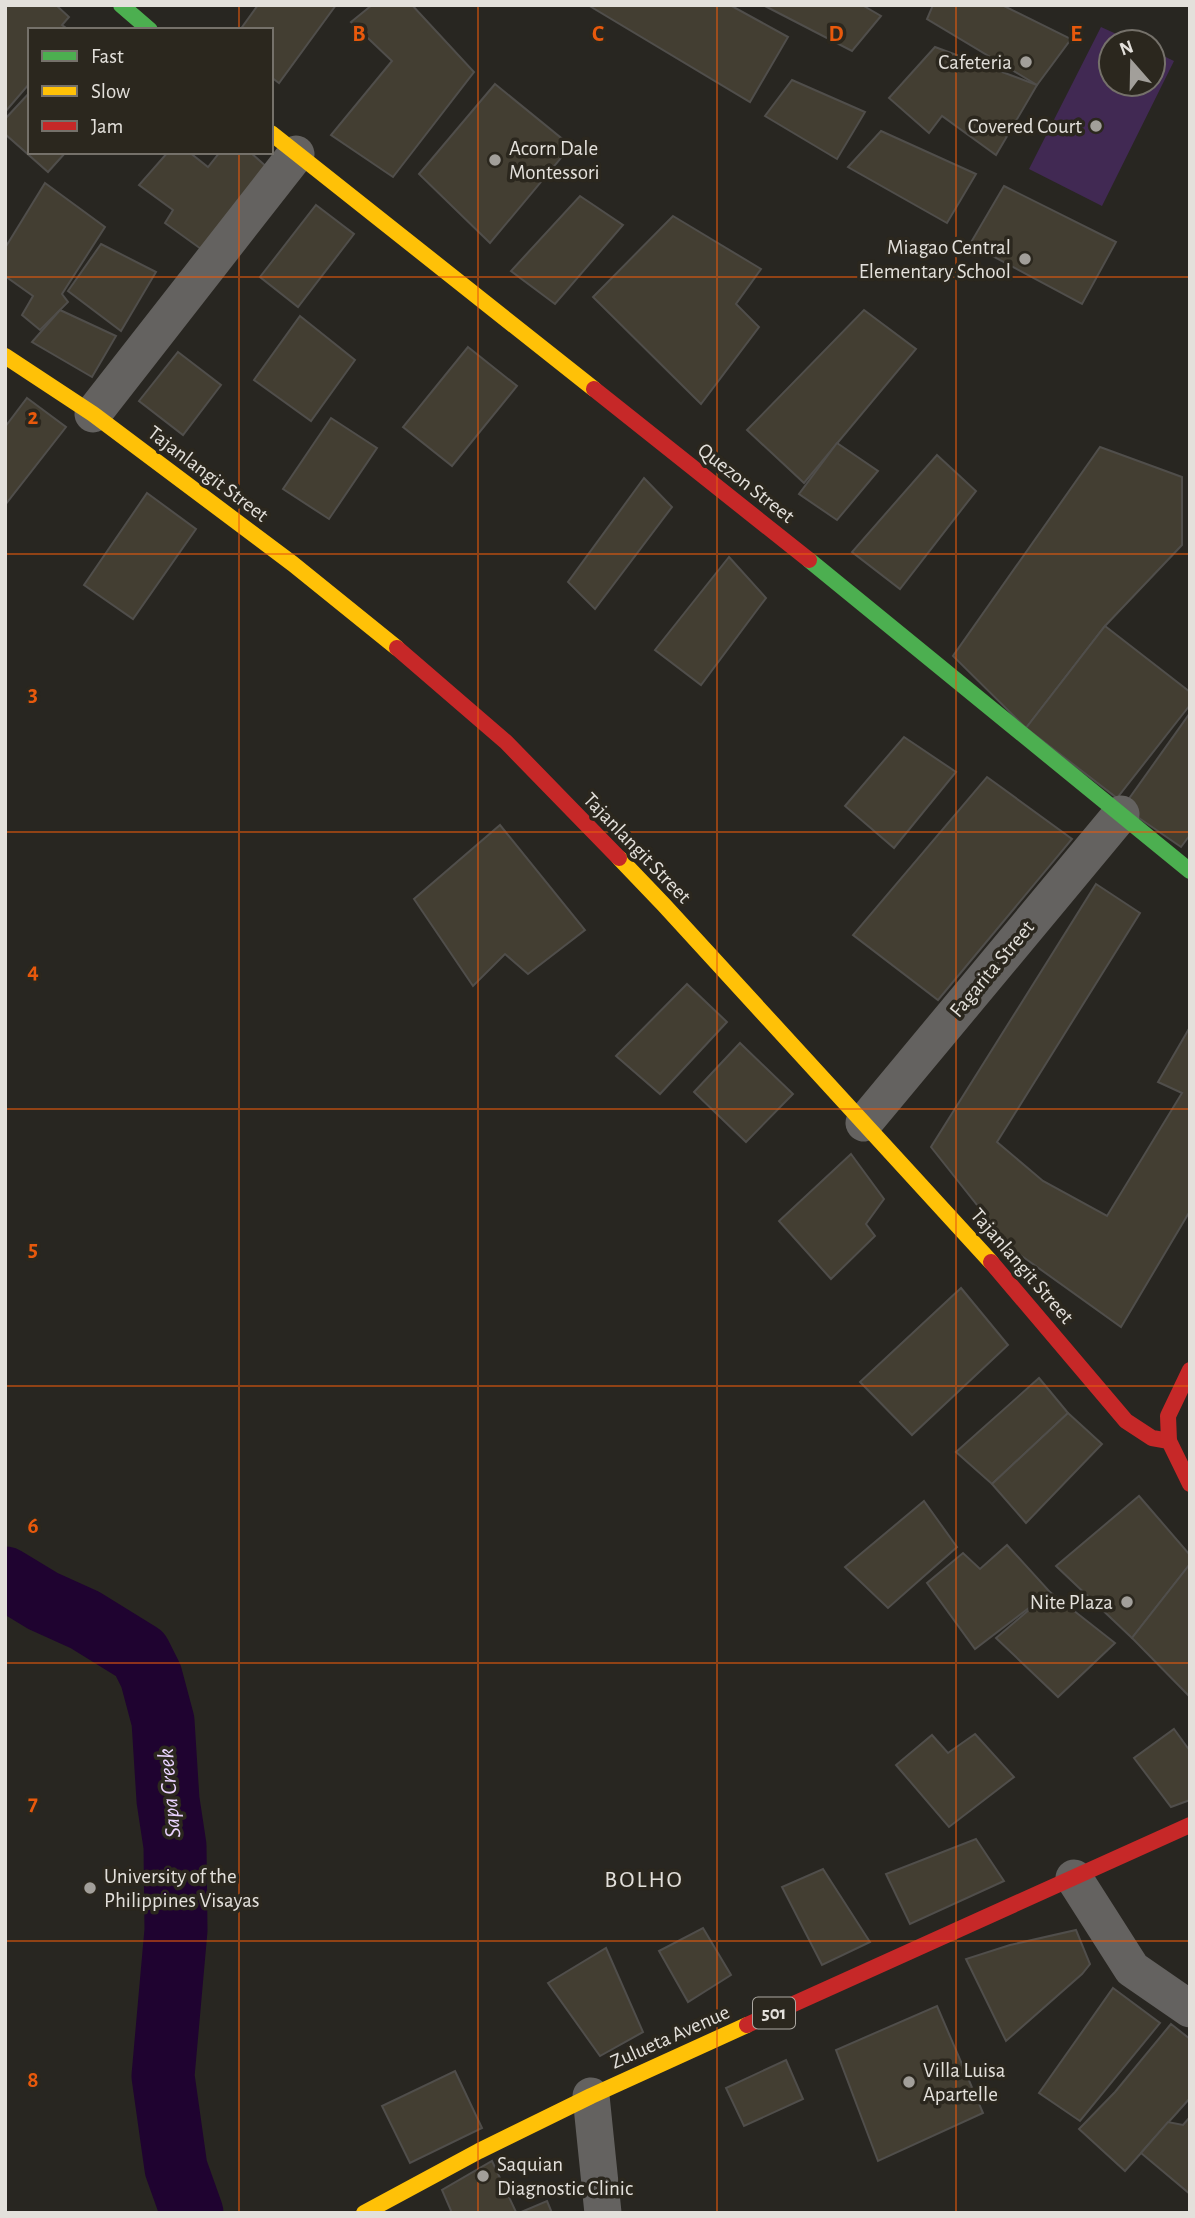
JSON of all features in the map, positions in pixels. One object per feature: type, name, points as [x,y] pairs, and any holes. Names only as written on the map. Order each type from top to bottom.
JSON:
[{"type":"street","points":[[121,5],[148,28]]},
{"type":"street","points":[[93,414],[284,144]]},
{"type":"street","name":"Quezon Street","points":[[284,144],[880,616],[1190,871]]},
{"type":"street","name":"Tajanlangit Street","points":[[5,356],[93,414],[293,564],[406,655],[506,742],[664,905],[970,1237],[1126,1421],[1152,1438],[1169,1441]]},
{"type":"street","name":"Fagarita Street","points":[[864,1124],[1121,814]]},
{"type":"street","points":[[1190,1370],[1168,1416],[1169,1441],[1190,1484]]},
{"type":"street","name":"Zulueta Avenue","points":[[364,2213],[478,2151],[591,2096],[1190,1825]]},
{"type":"street","points":[[1074,1878],[1132,1969],[1190,2009]]},
{"type":"street","points":[[591,2096],[603,2213]]},
{"type":"shaded area","name":"Covered Court","points":[[1097,35],[1097,98],[1156,98],[1102,206],[1029,169]]},
{"type":"shaded area","name":"Covered Court","points":[[1167,58],[1174,61],[1167,75]]},
{"type":"building","points":[[5,5],[56,5],[69,17],[62,25],[66,28],[28,28],[28,85],[5,112]]},
{"type":"building","points":[[258,5],[336,5],[279,83],[273,78],[273,28],[241,28]]},
{"type":"building","points":[[372,5],[412,5],[474,72],[393,177],[331,135],[392,61],[351,22]]},
{"type":"building","points":[[588,5],[730,5],[788,37],[750,102]]},
{"type":"building","points":[[763,5],[862,5],[881,16],[852,51]]},
{"type":"building","name":"Cafeteria","points":[[933,5],[1002,5],[1071,39],[1037,85],[927,19]]},
{"type":"building","points":[[935,47],[1037,85],[996,155],[942,116],[929,133],[889,98]]},
{"type":"building","points":[[792,80],[865,112],[837,159],[765,116]]},
{"type":"building","name":"Acorn Dale Montessori","points":[[495,84],[571,146],[490,243],[419,174]]},
{"type":"building","points":[[28,94],[28,154],[64,154],[48,172],[5,134],[5,119]]},
{"type":"building","points":[[881,131],[976,174],[947,223],[848,167]]},
{"type":"building","points":[[166,154],[192,154],[208,167],[218,154],[252,154],[268,168],[201,249],[165,223],[173,210],[139,185]]},
{"type":"building","points":[[45,183],[105,227],[62,294],[68,302],[40,330],[22,315],[33,296],[5,276],[5,248]]},
{"type":"building","points":[[1004,186],[1116,242],[1082,304],[970,244]]},
{"type":"building","points":[[580,196],[623,225],[555,304],[511,271]]},
{"type":"building","points":[[316,205],[354,234],[298,307],[260,277]]},
{"type":"building","points":[[673,216],[761,269],[736,304],[759,327],[701,404],[593,297]]},
{"type":"building","points":[[101,244],[156,272],[121,331],[68,291]]},
{"type":"building","points":[[60,310],[116,336],[92,377],[32,342]]},
{"type":"building","points":[[864,310],[916,349],[804,483],[747,430]]},
{"type":"building","points":[[300,316],[355,360],[311,421],[254,380]]},
{"type":"building","points":[[468,347],[517,386],[452,466],[403,427]]},
{"type":"building","points":[[178,352],[221,385],[183,435],[139,401]]},
{"type":"building","points":[[27,398],[66,427],[5,505],[5,427]]},
{"type":"building","points":[[331,418],[377,448],[329,519],[283,489]]},
{"type":"building","points":[[837,443],[878,471],[837,520],[799,494]]},
{"type":"building","points":[[1100,447],[1182,477],[1182,545],[1105,626],[1026,728],[953,656]]},
{"type":"building","points":[[937,455],[976,491],[900,589],[852,552]]},
{"type":"building","points":[[644,478],[672,507],[595,609],[568,582]]},
{"type":"building","points":[[147,493],[196,529],[133,619],[84,585]]},
{"type":"building","points":[[729,557],[766,598],[701,685],[655,650]]},
{"type":"building","points":[[1105,626],[1190,692],[1190,705],[1117,798],[1026,728]]},
{"type":"building","points":[[1190,713],[1190,835],[1181,847],[1123,807]]},
{"type":"building","points":[[904,737],[956,772],[894,848],[845,806]]},
{"type":"building","points":[[987,777],[1072,839],[938,1000],[853,935]]},
{"type":"building","points":[[500,825],[585,930],[528,974],[505,954],[473,986],[414,899]]},
{"type":"building","points":[[1096,884],[1140,913],[997,1142],[1043,1181],[1107,1216],[1182,1093],[1158,1082],[1190,1027],[1190,1211],[1121,1327],[1012,1249],[931,1147]]},
{"type":"building","points":[[687,984],[727,1022],[660,1094],[616,1056]]},
{"type":"building","points":[[740,1043],[793,1094],[746,1142],[694,1092]]},
{"type":"building","points":[[851,1154],[884,1199],[866,1224],[875,1236],[831,1279],[779,1221]]},
{"type":"building","points":[[961,1288],[1008,1345],[912,1435],[860,1382]]},
{"type":"building","points":[[1039,1378],[1068,1413],[992,1484],[956,1452]]},
{"type":"building","points":[[1068,1413],[1102,1444],[1026,1523],[992,1484]]},
{"type":"building","name":"Nite Plaza","points":[[1139,1496],[1190,1555],[1190,1564],[1132,1638],[1056,1566]]},
{"type":"building","points":[[924,1501],[957,1547],[888,1608],[845,1567]]},
{"type":"building","points":[[1007,1545],[1050,1592],[975,1649],[927,1583],[963,1553],[980,1569]]},
{"type":"building","points":[[1190,1564],[1190,1697],[1132,1638]]},
{"type":"building","points":[[1050,1592],[1115,1643],[1058,1697],[996,1638]]},
{"type":"building","points":[[1174,1729],[1190,1751],[1190,1800],[1171,1807],[1134,1758]]},
{"type":"building","points":[[975,1734],[1014,1777],[949,1827],[896,1765],[932,1735],[948,1753]]},
{"type":"building","points":[[976,1839],[1004,1881],[910,1924],[886,1874]]},
{"type":"building","points":[[823,1869],[870,1942],[822,1965],[782,1887]]},
{"type":"building","points":[[703,1928],[731,1975],[688,2002],[659,1951]]},
{"type":"building","points":[[1076,1930],[1090,1964],[1006,2041],[966,1959],[1010,1945]]},
{"type":"building","points":[[606,1948],[643,2032],[600,2056],[548,1983]]},
{"type":"building","points":[[1113,1988],[1160,2023],[1080,2121],[1039,2093]]},
{"type":"building","name":"Villa Luisa Apartelle","points":[[937,2006],[983,2113],[878,2161],[836,2050]]},
{"type":"building","points":[[1171,2024],[1190,2039],[1190,2098],[1125,2171],[1079,2129],[1115,2092]]},
{"type":"building","points":[[786,2060],[803,2099],[744,2126],[726,2088]]},
{"type":"building","points":[[455,2071],[482,2128],[410,2163],[382,2106]]},
{"type":"building","points":[[1190,2117],[1190,2194],[1141,2153],[1168,2122],[1183,2125]]},
{"type":"building","name":"Saquian Diagnostic Clinic","points":[[492,2161],[516,2212],[452,2213],[442,2190]]},
{"type":"building","points":[[547,2201],[552,2213],[519,2213]]},
{"type":"waterway","name":"Sapa Creek","points":[[5,1578],[43,1601],[85,1620],[140,1654],[151,1676],[163,1721],[168,1800],[175,1846],[176,1930],[163,2076],[176,2168],[192,2213]]},
{"type":"traffic: fast","points":[[121,5],[148,28]]},
{"type":"traffic: fast","points":[[809,560],[1190,871]]},
{"type":"traffic: slow","points":[[273,135],[594,389]]},
{"type":"traffic: slow","points":[[5,356],[93,414],[293,564],[397,648]]},
{"type":"traffic: slow","points":[[619,858],[991,1262]]},
{"type":"traffic: slow","points":[[364,2213],[479,2151],[591,2096],[747,2025]]},
{"type":"traffic: jam","points":[[594,389],[809,560]]},
{"type":"traffic: jam","points":[[397,648],[506,742],[619,858]]},
{"type":"traffic: jam","points":[[991,1262],[1126,1421],[1152,1438],[1169,1441]]},
{"type":"traffic: jam","points":[[1190,1370],[1168,1416],[1169,1441],[1190,1484]]},
{"type":"traffic: jam","points":[[747,2025],[1190,1825]]},
{"type":"place","name":"Cafeteria","points":[[1026,62]]},
{"type":"place","name":"Covered Court","points":[[1096,126]]},
{"type":"place","name":"Acorn Dale Montessori","points":[[495,160]]},
{"type":"place","name":"Miagao Central Elementary School","points":[[1025,259]]},
{"type":"place","name":"Nite Plaza","points":[[1127,1602]]},
{"type":"place","name":"University of the Philippines Visayas","points":[[90,1888]]},
{"type":"place","name":"Villa Luisa Apartelle","points":[[909,2082]]},
{"type":"place","name":"Saquian Diagnostic Clinic","points":[[483,2176]]},
{"type":"district","name":"BOLHO","points":[[644,1880]]}]
